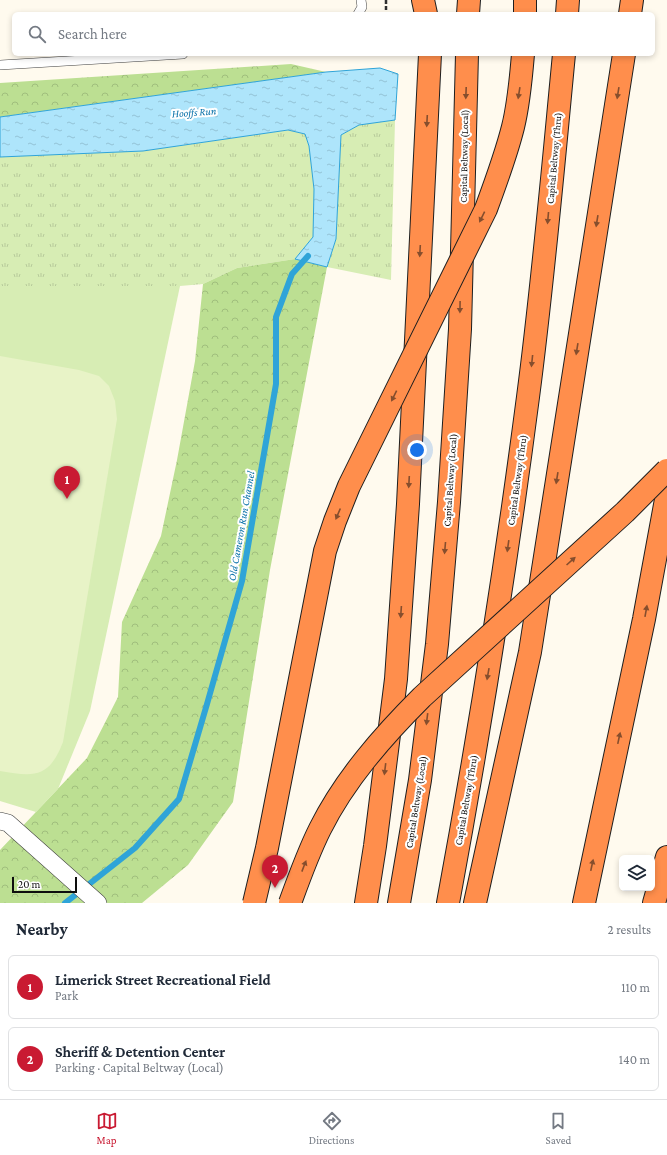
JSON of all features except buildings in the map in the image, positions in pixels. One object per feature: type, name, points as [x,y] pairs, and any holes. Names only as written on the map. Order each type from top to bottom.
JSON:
[{"type":"highway","points":[[423,0],[426,12]]},
{"type":"highway","points":[[431,12],[432,0]]},
{"type":"highway","points":[[468,12],[469,0]]},
{"type":"highway","points":[[525,12],[526,0]]},
{"type":"highway","points":[[567,12],[568,0]]},
{"type":"highway","points":[[630,12],[632,0]]},
{"type":"highway","points":[[366,903],[376,846],[396,679],[408,504],[430,56]]},
{"type":"highway","name":"Capital Beltway (Local)","points":[[399,903],[420,780],[437,644],[449,502],[460,329],[467,56]]},
{"type":"highway","points":[[254,903],[267,848],[314,607],[328,543],[335,520],[349,486],[486,209],[502,166],[513,126],[521,79],[523,56]]},
{"type":"highway","name":"Capital Beltway (Thru)","points":[[448,903],[497,622],[529,396],[546,247],[564,56]]},
{"type":"highway","points":[[475,903],[530,652],[624,56]]},
{"type":"highway","points":[[290,903],[304,865],[320,829],[343,789],[393,727],[422,697],[625,512],[667,470]]},
{"type":"highway","points":[[584,903],[644,619],[667,494]]},
{"type":"highway","points":[[654,903],[667,857]]},
{"type":"street","points":[[7,825],[98,903]]},
{"type":"lane","points":[[359,12],[362,7],[361,0]]},
{"type":"lane","points":[[0,65],[149,56]]},
{"type":"path","points":[[386,0],[386,12]]},
{"type":"green space","points":[[291,64],[326,72],[0,117],[0,83]]},
{"type":"green space","points":[[395,120],[391,280],[327,267],[336,239],[341,135],[359,125]]},
{"type":"green space","points":[[288,130],[305,134],[309,146],[314,189],[313,237],[295,259],[237,268],[203,284],[180,286],[0,286],[0,157],[143,151]]},
{"type":"green space","points":[[295,259],[327,267],[270,570],[233,802],[188,865],[142,903],[0,903],[0,850],[87,758],[118,697],[122,622],[161,536],[177,460],[195,361],[203,284],[237,268]]},
{"type":"green space","points":[[0,286],[180,286],[90,711],[58,789],[36,812],[0,801]]},
{"type":"green space","points":[[0,356],[79,370],[99,376],[109,386],[115,401],[117,419],[63,742],[52,763],[46,769],[32,774],[0,771]]},
{"type":"water","name":"Hooffs Run","points":[[380,68],[398,74],[395,120],[359,125],[341,135],[336,239],[327,267],[295,259],[313,237],[314,189],[309,146],[305,134],[288,130],[143,151],[0,157],[0,117],[326,72]]},
{"type":"waterway","name":"Old Cameron Run Channel","points":[[65,903],[135,848],[179,799],[242,581],[276,384],[276,317],[292,274],[308,256]]},
{"type":"place","name":"Limerick Street Recreational Field","points":[[67,499]]},
{"type":"place","name":"Sheriff & Detention Center","points":[[275,888]]}]
